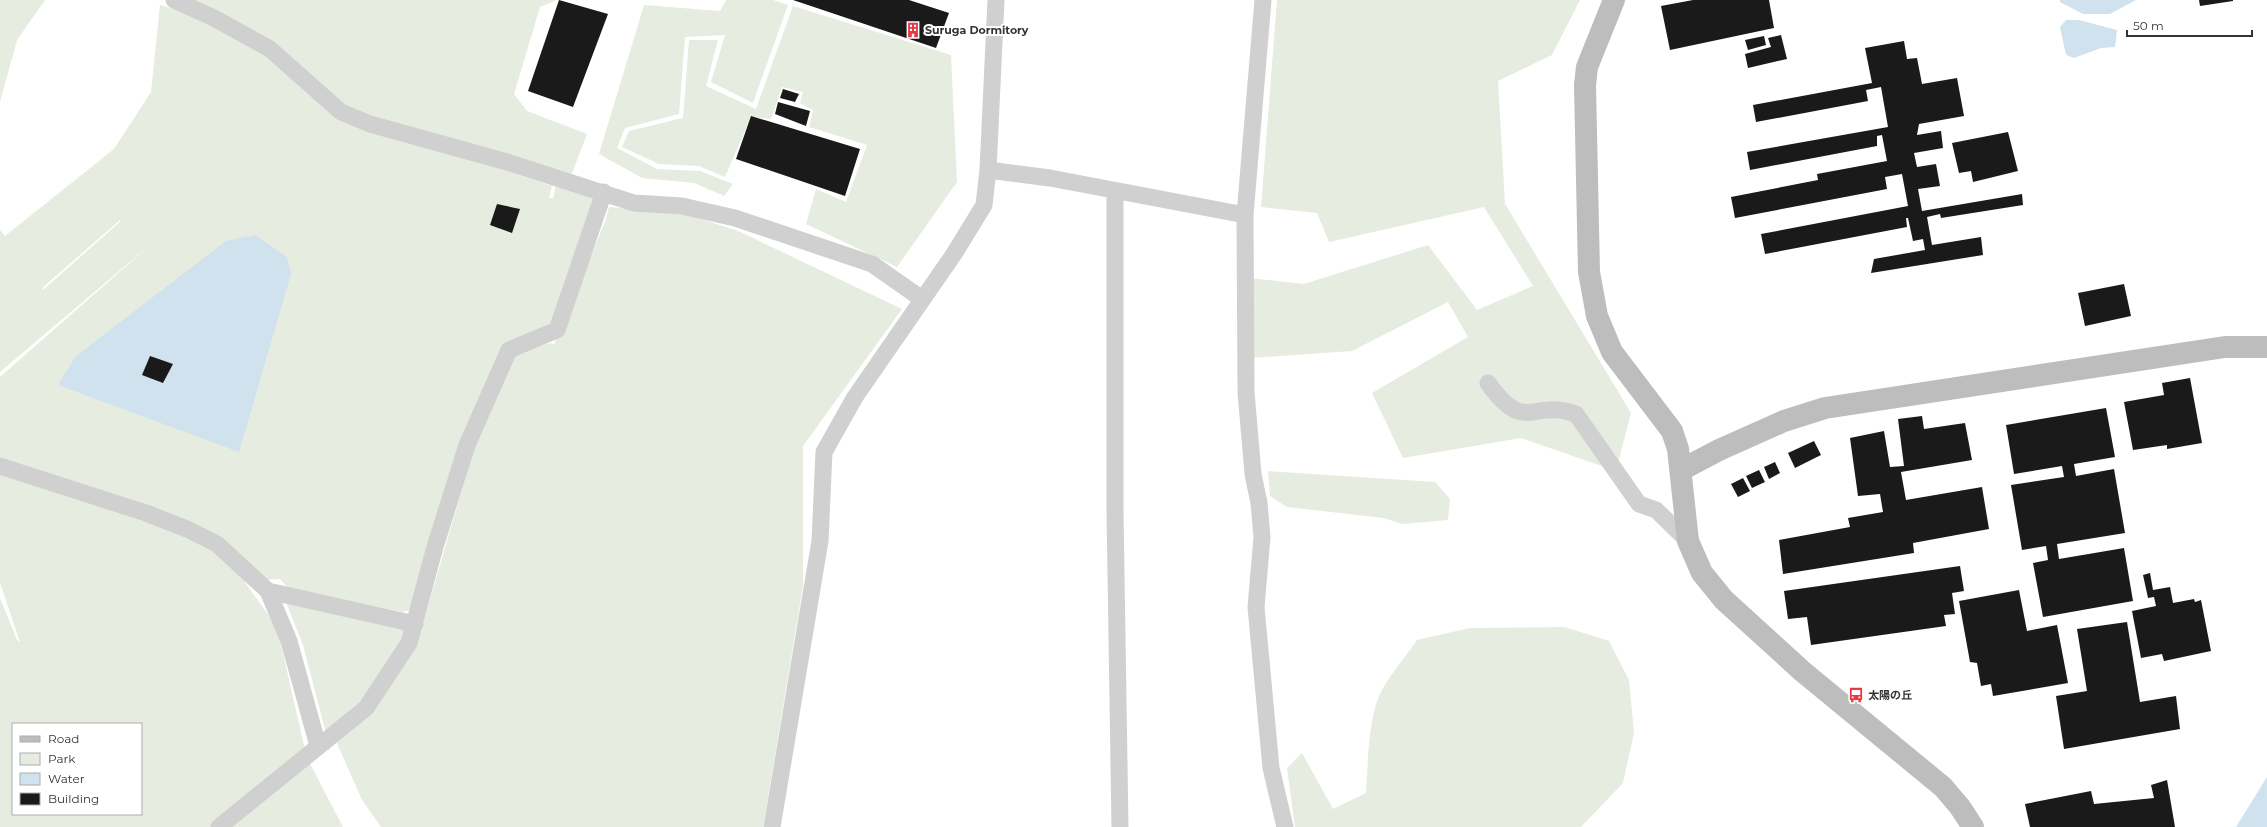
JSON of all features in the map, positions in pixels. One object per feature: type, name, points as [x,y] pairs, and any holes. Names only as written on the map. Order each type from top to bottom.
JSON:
[{"type":"street","points":[[174,0],[214,18],[270,49],[342,112],[370,124],[507,162],[604,192],[634,203],[682,206],[735,218],[872,264],[922,299]]},
{"type":"street","points":[[772,827],[820,541],[824,452],[856,396],[954,254],[984,205],[988,170],[996,0]]},
{"type":"street","points":[[1262,0],[1245,215],[1246,392],[1253,474],[1259,503],[1262,537],[1256,607],[1271,768],[1284,827]]},
{"type":"street","points":[[1614,0],[1587,66],[1585,85],[1589,272],[1597,316],[1612,352],[1672,431],[1678,450],[1681,470],[1688,541],[1702,573],[1724,600],[1802,671],[1943,787],[1960,807],[1973,827]]},
{"type":"street","points":[[988,170],[1050,178],[1245,215]]},
{"type":"street","points":[[1115,191],[1115,511],[1120,827]]},
{"type":"street","points":[[219,827],[366,708],[409,643],[435,547],[466,445],[509,350],[557,330],[604,192]]},
{"type":"street","points":[[1681,470],[1719,450],[1784,421],[1825,408],[2225,346],[2267,347]]},
{"type":"street","points":[[1488,383],[1500,400],[1512,410],[1524,414],[1562,409],[1576,414],[1638,504],[1656,510],[1688,541]]},
{"type":"street","points":[[0,466],[146,513],[187,529],[217,544],[268,591],[289,641],[318,746]]},
{"type":"street","points":[[268,591],[415,624]]},
{"type":"green space","points":[[0,0],[45,0],[17,40],[0,102]]},
{"type":"green space","points":[[175,0],[557,0],[540,7],[514,94],[527,111],[587,134],[571,176],[350,116],[223,18]]},
{"type":"green space","points":[[726,0],[773,0],[788,5],[753,103],[711,82],[725,35],[685,37],[679,114],[625,128],[617,148],[657,169],[700,171],[733,184],[724,196],[694,183],[642,178],[599,154],[644,5],[720,11]]},
{"type":"green space","points":[[1277,0],[1580,0],[1552,55],[1498,81],[1505,204],[1631,413],[1616,471],[1521,438],[1403,458],[1372,393],[1468,337],[1448,302],[1352,351],[1251,358],[1248,278],[1304,284],[1428,245],[1477,310],[1533,286],[1484,207],[1329,242],[1317,213],[1261,207]]},
{"type":"green space","points":[[160,5],[228,25],[336,113],[552,186],[549,198],[553,198],[557,182],[607,200],[557,330],[497,358],[413,609],[402,612],[289,589],[280,579],[244,581],[277,627],[305,750],[213,827],[0,827],[0,598],[17,640],[20,642],[0,583],[0,377],[157,239],[0,372],[0,230],[5,236],[114,149],[151,92]],"holes":[[[120,220],[121,221],[43,290],[42,288]]]},
{"type":"green space","points":[[793,6],[951,55],[957,182],[897,267],[806,224],[816,189],[846,202],[867,145],[809,127],[813,110],[800,103],[803,92],[782,87],[771,119],[751,117],[725,177],[699,166],[659,164],[622,147],[629,131],[683,118],[689,40],[718,40],[706,86],[756,109]]},
{"type":"green space","points":[[609,207],[683,213],[738,231],[902,309],[803,446],[803,586],[763,827],[381,827],[362,800],[336,741],[422,627],[483,417],[517,352],[551,343],[554,345],[605,222]]},
{"type":"green space","points":[[1268,471],[1435,482],[1450,499],[1448,520],[1402,524],[1384,518],[1287,507],[1270,496]]},
{"type":"green space","points":[[296,601],[405,624],[408,638],[328,751],[327,737],[303,645],[287,605]]},
{"type":"green space","points":[[1565,627],[1609,641],[1629,680],[1634,733],[1623,783],[1581,827],[1295,827],[1287,768],[1302,753],[1333,809],[1366,793],[1371,726],[1377,700],[1390,677],[1417,640],[1470,628]]},
{"type":"green space","points":[[308,760],[343,827],[223,827]]},
{"type":"water","points":[[2060,0],[2136,0],[2110,14],[2083,14],[2060,2]]},
{"type":"water","points":[[2066,20],[2079,20],[2117,30],[2115,47],[2101,48],[2074,58],[2066,55],[2060,27]]},
{"type":"water","points":[[255,235],[287,257],[291,274],[239,452],[58,385],[76,356],[226,241]]},
{"type":"water","points":[[2267,777],[2267,827],[2236,827]]},
{"type":"building","points":[[559,0],[608,14],[573,107],[528,91]]},
{"type":"building","name":"Suruga Dormitory","points":[[793,0],[909,0],[949,13],[936,48]]},
{"type":"building","points":[[1693,0],[1769,0],[1774,28],[1670,50],[1661,6]]},
{"type":"building","points":[[2199,0],[2233,0],[2233,1],[2200,6]]},
{"type":"building","points":[[1781,35],[1787,59],[1748,68],[1745,54],[1771,47],[1768,38]]},
{"type":"building","points":[[1764,36],[1766,45],[1748,50],[1745,40]]},
{"type":"building","points":[[1904,41],[1907,59],[1917,58],[1922,84],[1957,78],[1964,116],[1919,124],[1917,135],[1941,131],[1943,148],[1914,153],[1917,167],[1936,164],[1940,186],[1918,189],[1922,211],[2022,194],[2023,205],[1941,218],[1940,214],[1927,217],[1932,245],[1981,237],[1983,255],[1871,273],[1874,259],[1925,250],[1923,239],[1913,241],[1908,218],[1906,218],[1907,227],[1765,254],[1761,234],[1908,206],[1902,174],[1885,177],[1887,189],[1735,218],[1731,197],[1818,180],[1817,174],[1887,161],[1882,135],[1877,136],[1877,146],[1750,170],[1747,152],[1888,127],[1881,87],[1866,90],[1868,101],[1756,122],[1753,105],[1872,83],[1865,48]]},
{"type":"building","points":[[783,89],[799,94],[795,102],[780,98]]},
{"type":"building","points":[[778,102],[810,111],[806,126],[775,114]]},
{"type":"building","points":[[751,116],[860,149],[845,196],[736,159]]},
{"type":"building","points":[[2008,132],[2018,171],[1973,182],[1971,171],[1959,173],[1952,143]]},
{"type":"building","points":[[497,204],[520,209],[512,233],[490,225]]},
{"type":"building","points":[[2124,284],[2131,316],[2085,326],[2078,293]]},
{"type":"building","points":[[150,356],[173,364],[163,383],[142,375]]},
{"type":"building","points":[[2190,378],[2202,443],[2167,449],[2167,445],[2133,450],[2124,402],[2164,395],[2162,383]]},
{"type":"building","points":[[2106,408],[2115,457],[2074,464],[2076,476],[2114,469],[2125,533],[2057,544],[2059,559],[2124,548],[2133,601],[2043,617],[2033,563],[2048,560],[2046,546],[2022,550],[2011,485],[2064,477],[2062,466],[2014,474],[2006,425]]},
{"type":"building","points":[[1922,416],[1924,429],[1965,423],[1972,460],[1901,472],[1906,500],[1982,487],[1989,529],[1913,543],[1914,553],[1783,574],[1779,540],[1850,527],[1848,518],[1883,512],[1880,494],[1858,496],[1850,438],[1884,431],[1890,467],[1904,466],[1898,419]]},
{"type":"building","points":[[1814,441],[1821,455],[1795,468],[1788,453]]},
{"type":"building","points":[[1775,462],[1780,473],[1769,479],[1764,467]]},
{"type":"building","points":[[1759,470],[1765,482],[1752,488],[1746,476]]},
{"type":"building","points":[[1743,478],[1750,491],[1738,497],[1731,484]]},
{"type":"building","points":[[1960,566],[1964,591],[1952,593],[1955,614],[1944,615],[1946,626],[1811,645],[1807,617],[1788,619],[1784,591]]},
{"type":"building","points":[[2150,573],[2153,590],[2170,587],[2173,603],[2194,599],[2195,602],[2201,600],[2211,651],[2164,661],[2162,654],[2141,658],[2132,611],[2156,606],[2154,597],[2148,598],[2143,575]]},
{"type":"building","points":[[2019,590],[2027,631],[2057,625],[2068,683],[1993,696],[1991,684],[1981,686],[1977,663],[1970,662],[1959,601]]},
{"type":"building","points":[[2127,622],[2140,702],[2176,696],[2180,729],[2064,749],[2056,696],[2087,691],[2077,629]]},
{"type":"building","points":[[2167,780],[2175,827],[2030,827],[2025,804],[2091,791],[2094,804],[2154,798],[2151,785]]},
{"type":"place","name":"Suruga Dormitory","points":[[913,30]]},
{"type":"place","name":"太陽の丘","points":[[1856,695]]}]
